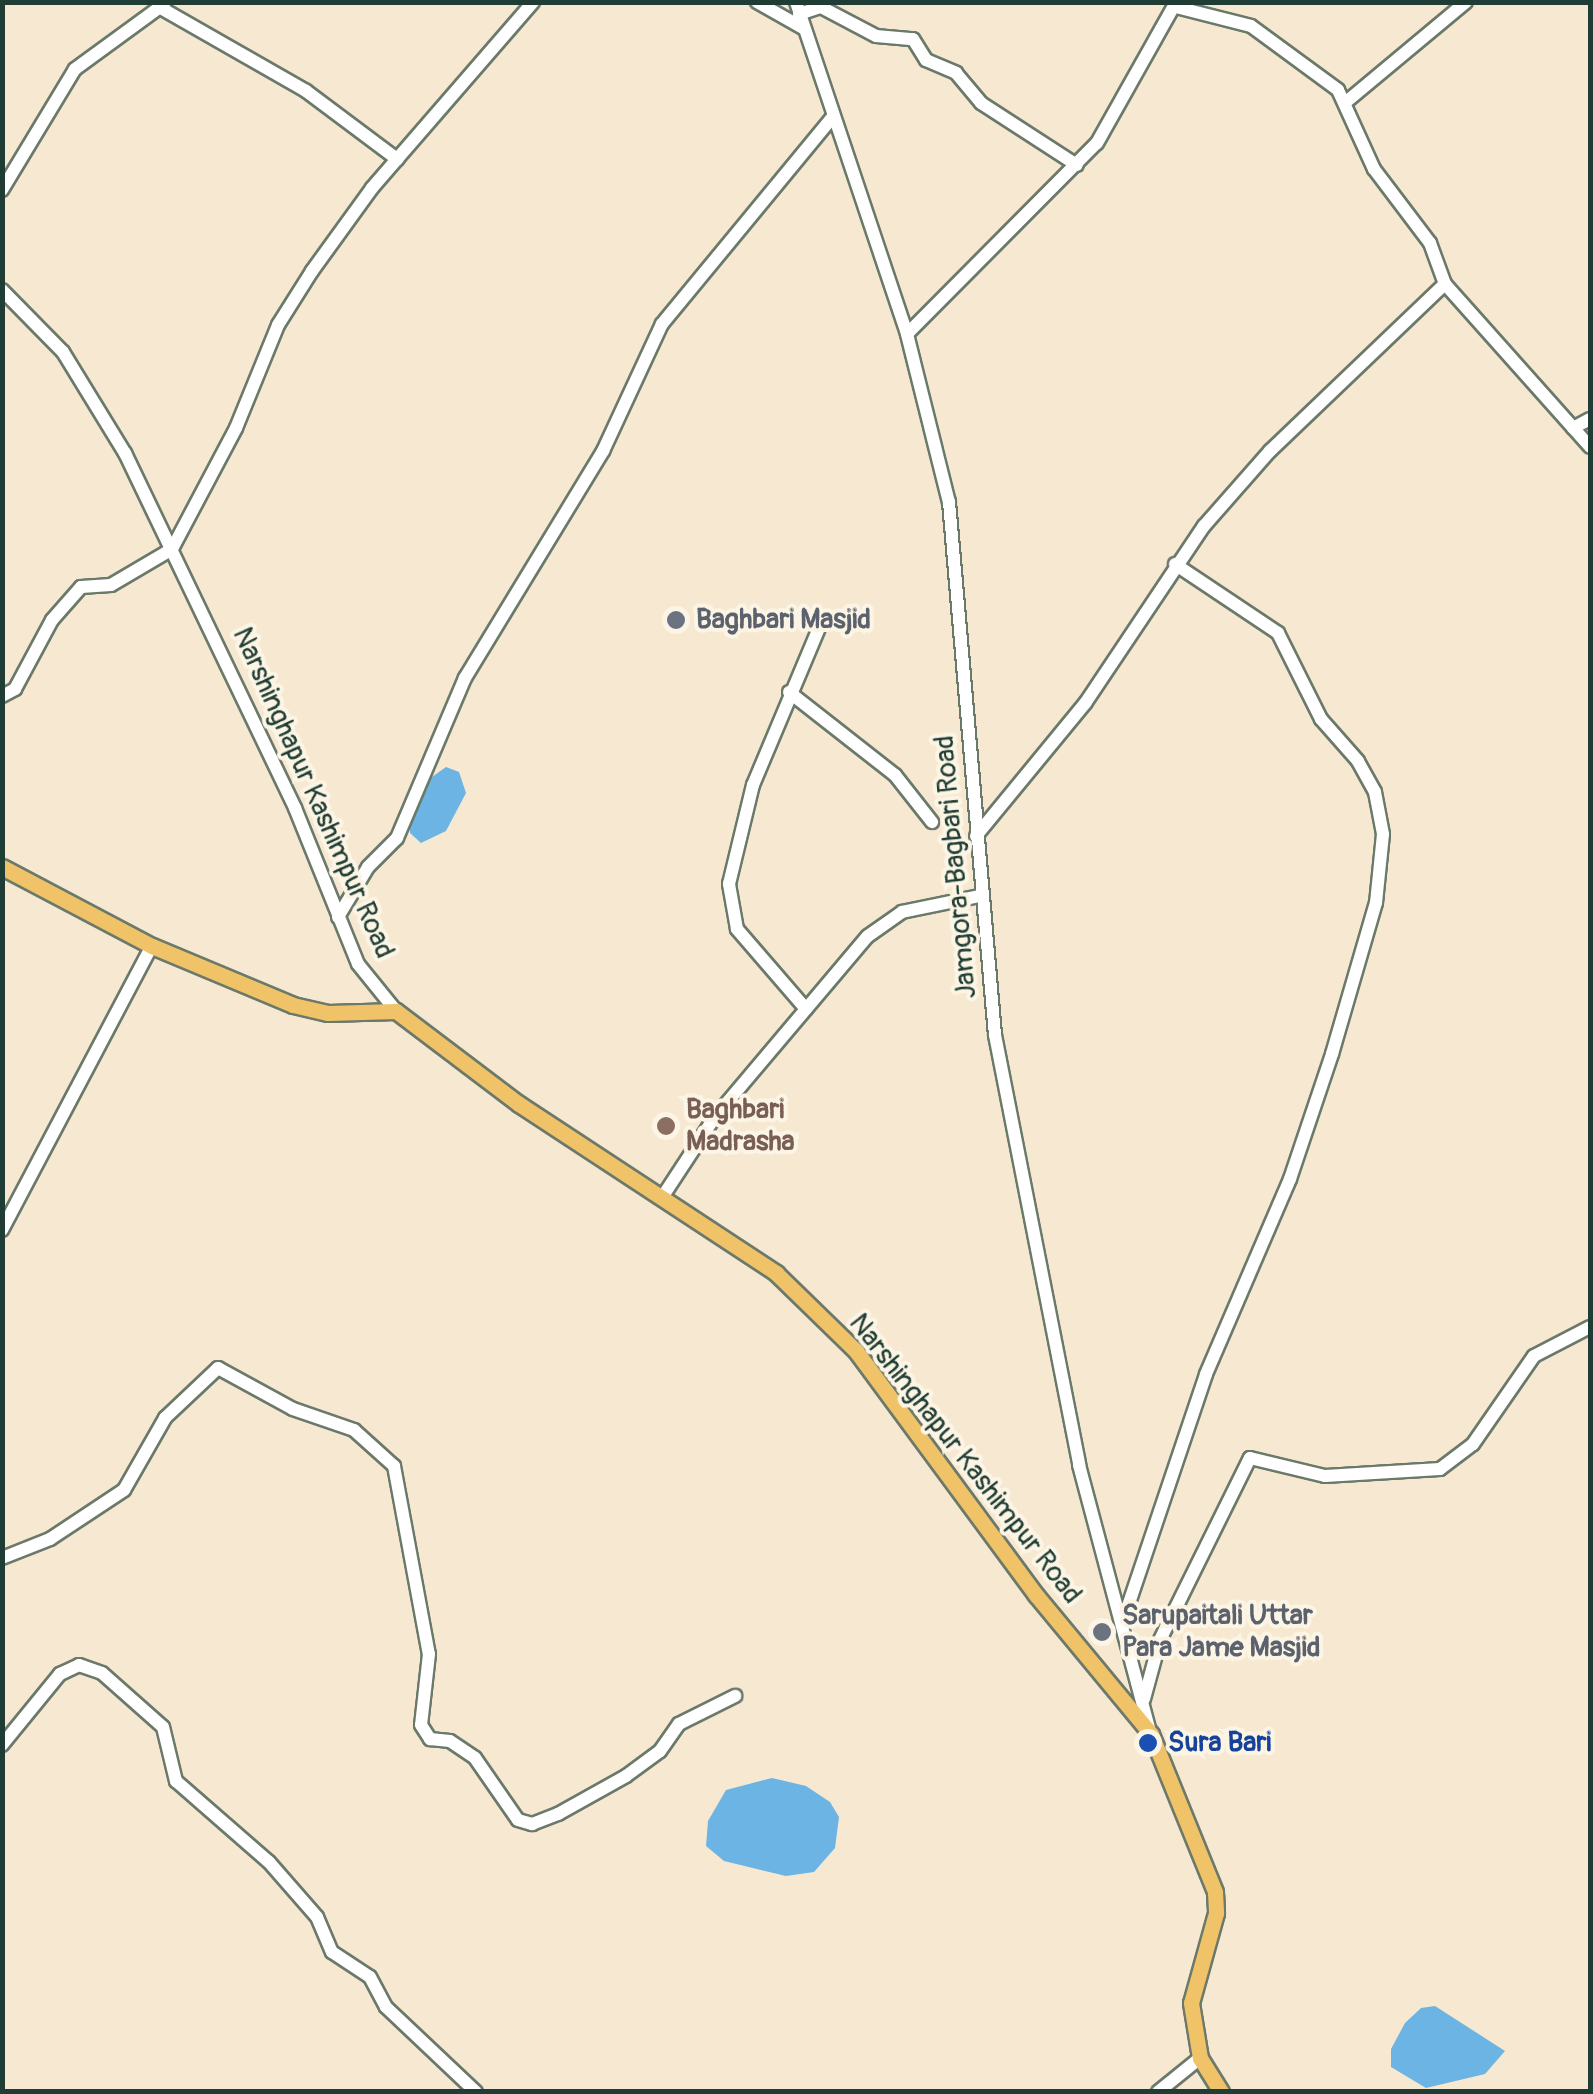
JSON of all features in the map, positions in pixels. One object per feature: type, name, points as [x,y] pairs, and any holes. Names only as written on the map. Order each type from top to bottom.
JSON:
[{"type":"main road","points":[[2,867],[152,946],[310,1011],[396,1010]]},
{"type":"main road","name":"Narshinghapur Kashimpur Road","points":[[396,1010],[505,1095],[776,1273],[856,1351],[1036,1595],[1151,1734],[1216,1892],[1191,2003],[1200,2058],[1221,2092]]},
{"type":"street","points":[[2,696],[16,689],[52,620],[76,592],[87,584],[111,585],[172,549],[236,428],[278,325],[397,158],[533,2]]},
{"type":"street","points":[[757,2],[800,15],[821,8],[876,36],[912,39],[926,60],[956,72],[981,103],[1076,165]]},
{"type":"street","points":[[1346,102],[1466,2]]},
{"type":"street","points":[[906,334],[1076,165],[1114,119],[1176,4],[1251,26],[1346,102],[1374,169],[1430,242],[1445,284],[1590,447]]},
{"type":"street","points":[[2,190],[75,69],[163,5],[306,91],[397,158]]},
{"type":"street","name":"Jamgora-Bagbari Road","points":[[800,15],[830,119],[906,334],[949,502],[995,1036],[1079,1465],[1151,1734]]},
{"type":"street","points":[[338,917],[368,867],[397,838],[465,678],[603,451],[662,324],[830,119]]},
{"type":"street","points":[[975,838],[1086,702],[1175,564],[1270,451],[1445,284]]},
{"type":"street","name":"Narshinghapur Kashimpur Road","points":[[2,290],[63,352],[125,452],[295,808],[358,964],[396,1010]]},
{"type":"street","points":[[1574,428],[1590,419]]},
{"type":"street","points":[[1122,1625],[1206,1374],[1290,1179],[1332,1054],[1376,902],[1383,834],[1376,792],[1358,761],[1321,719],[1278,633],[1175,564]]},
{"type":"street","points":[[806,1009],[737,929],[729,902],[753,786],[822,621]]},
{"type":"street","points":[[790,692],[895,775],[932,822]]},
{"type":"street","points":[[663,1196],[714,1118],[883,922],[912,909],[980,896]]},
{"type":"street","points":[[2,1230],[152,946]]},
{"type":"street","points":[[1144,1701],[1160,1640],[1250,1458],[1325,1476],[1440,1469],[1473,1444],[1534,1356],[1590,1327]]},
{"type":"street","points":[[2,1558],[50,1539],[124,1490],[165,1418],[218,1368],[293,1409],[354,1430],[394,1466],[429,1654],[420,1724],[430,1739],[450,1741],[475,1758],[518,1820],[532,1824],[558,1814],[626,1776],[660,1751],[679,1724],[735,1696]]},
{"type":"street","points":[[2,1745],[71,1666],[102,1673],[163,1727],[176,1781],[269,1862],[317,1918],[332,1952],[370,1977],[386,2007],[476,2092]]},
{"type":"street","points":[[1158,2092],[1200,2058]]},
{"type":"water","points":[[446,767],[459,772],[466,793],[446,831],[421,843],[410,833],[410,819],[429,779]]},
{"type":"water","points":[[772,1778],[806,1786],[830,1802],[839,1817],[835,1848],[814,1872],[786,1876],[724,1861],[706,1846],[708,1821],[726,1790]]},
{"type":"water","points":[[1435,2006],[1505,2051],[1485,2074],[1426,2088],[1391,2067],[1391,2049],[1405,2023],[1421,2008]]},
{"type":"place","name":"Baghbari Masjid","points":[[676,620]]},
{"type":"place","name":"Baghbari Madrasha","points":[[666,1126]]},
{"type":"place","name":"Sarupaitali Uttar Para Jame Masjid","points":[[1102,1632]]},
{"type":"place","name":"Sura Bari","points":[[1148,1743]]}]
